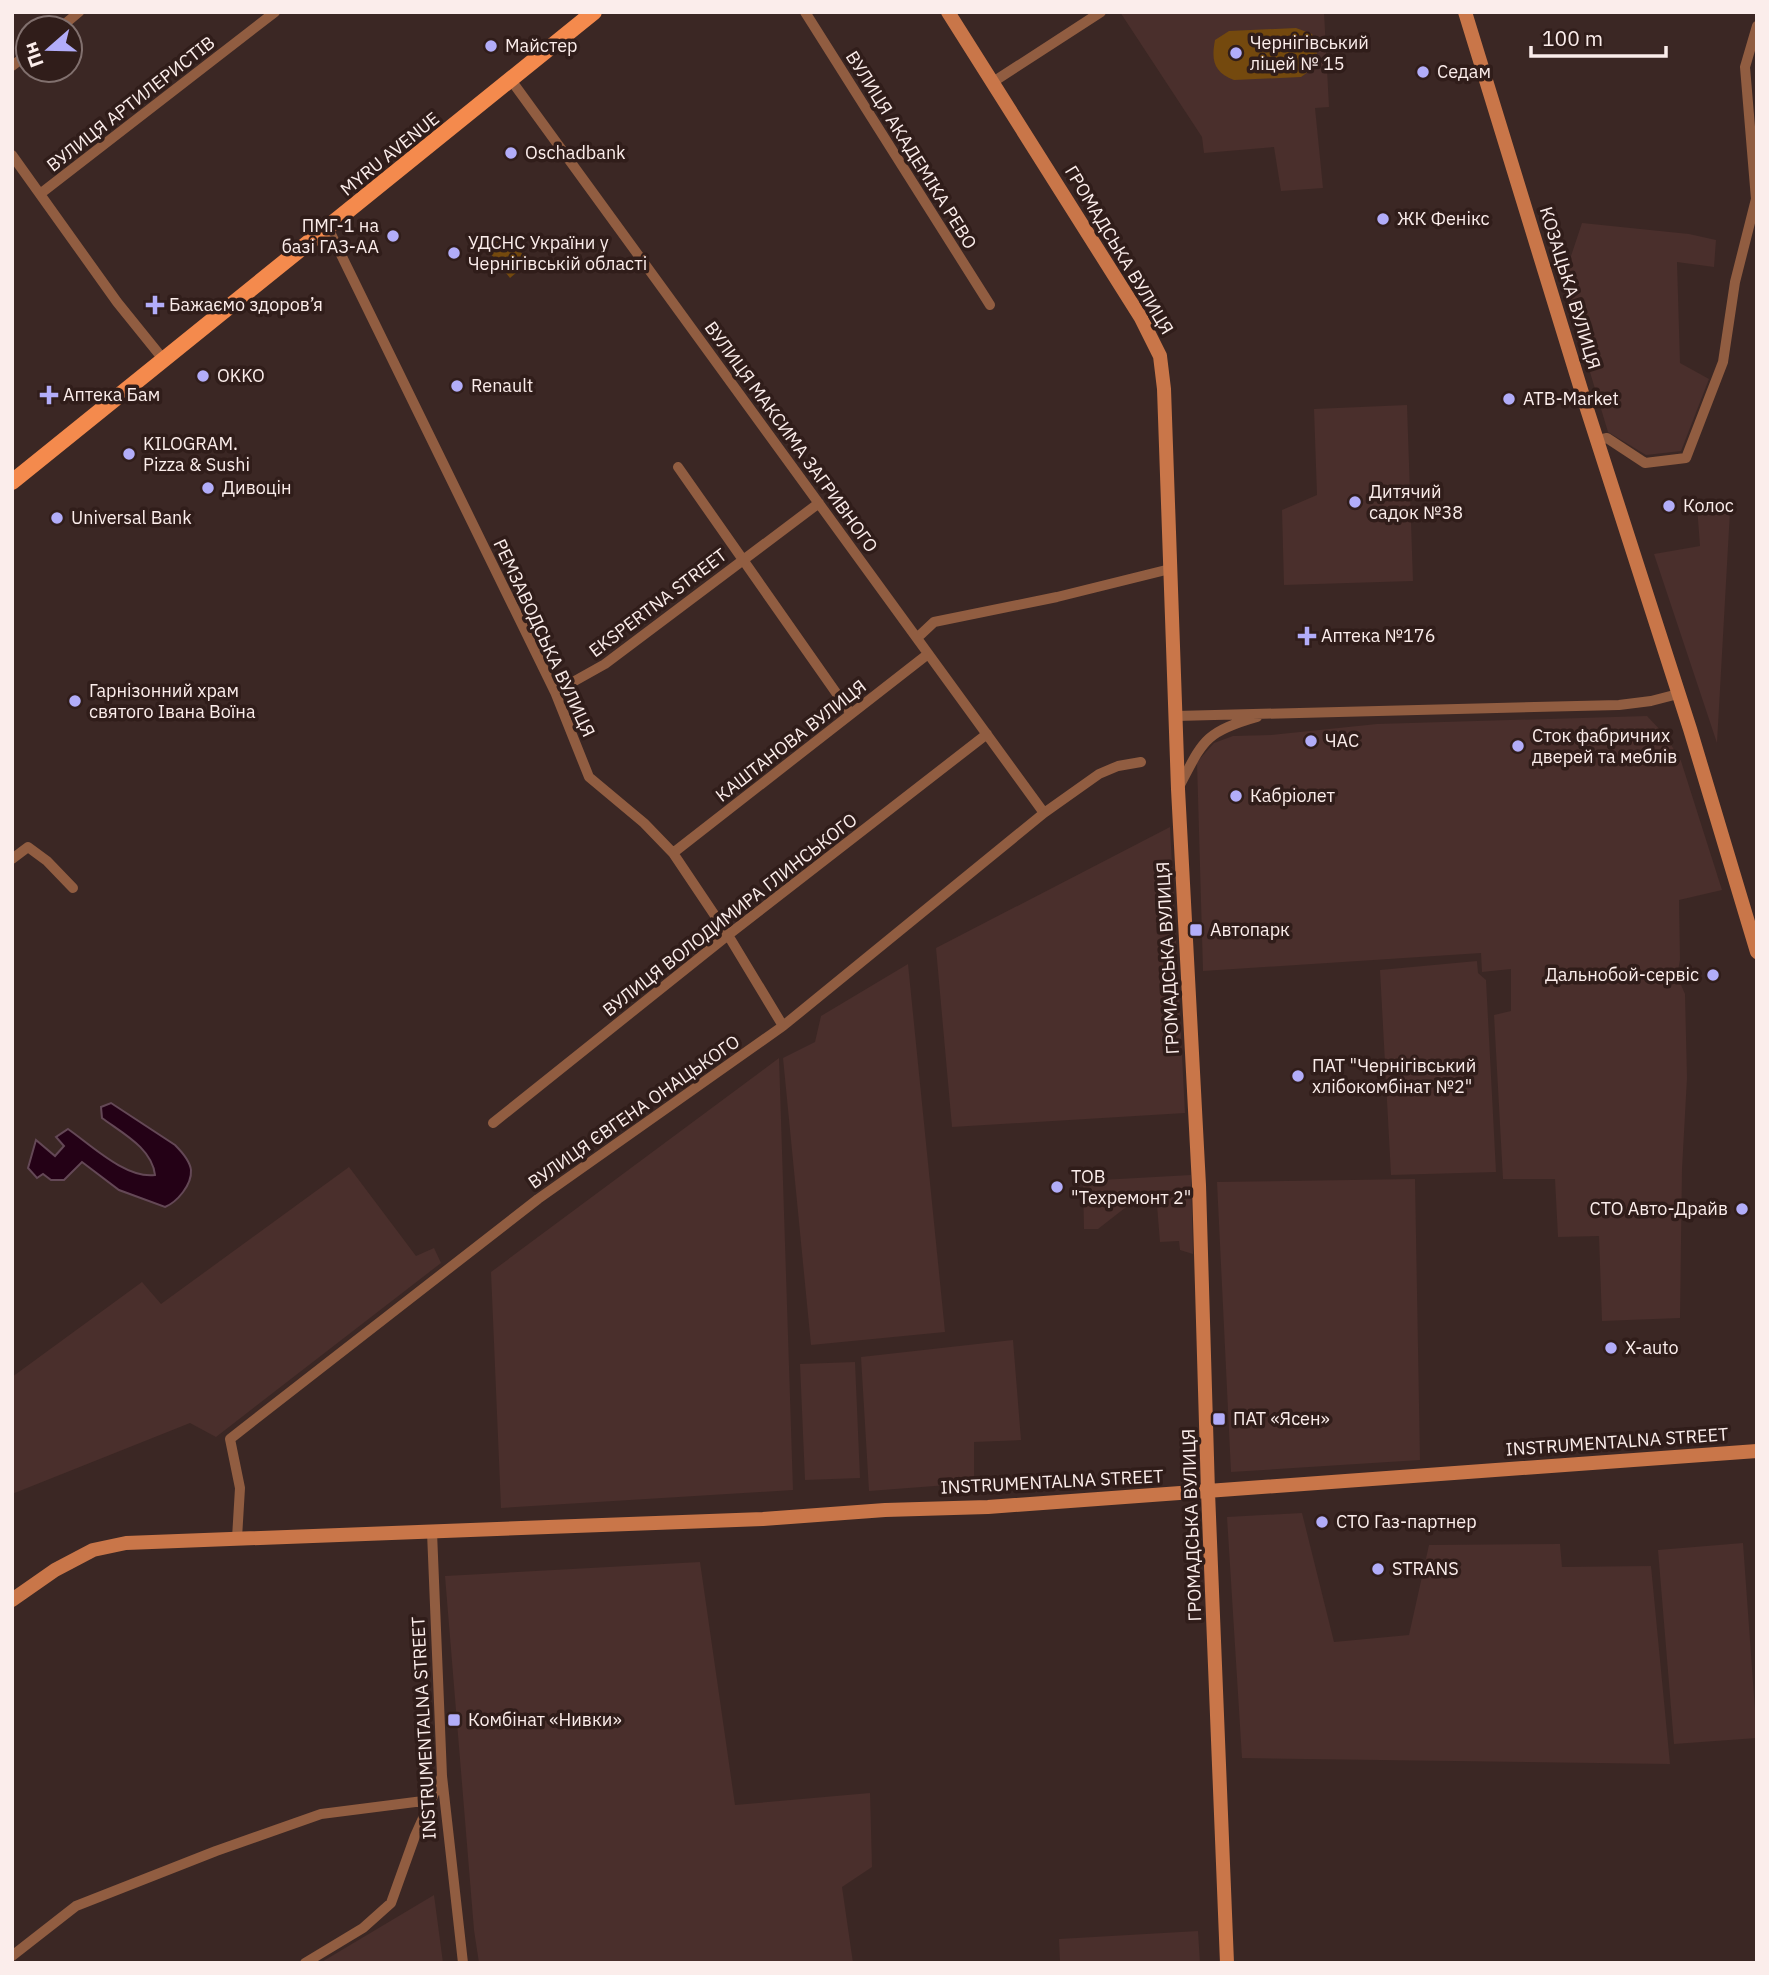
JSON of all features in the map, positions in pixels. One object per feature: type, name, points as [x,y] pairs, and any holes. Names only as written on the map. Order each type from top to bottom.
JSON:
[{"type":"main road","name":"MYRU AVENUE","points":[[12,482],[594,12]]},
{"type":"street","name":"ВУЛИЦЯ АРТИЛЕРИСТІВ","points":[[40,194],[275,12]]},
{"type":"street","name":"ВУЛИЦЯ АКАДЕМІКА РЕВО","points":[[805,12],[990,305]]},
{"type":"street","name":"ГРОМАДСЬКА ВУЛИЦЯ","points":[[948,12],[1141,318],[1160,356],[1164,389],[1178,789],[1199,1185],[1227,1963]]},
{"type":"street","points":[[993,82],[1101,12]]},
{"type":"street","name":"КОЗАЦЬКА ВУЛИЦЯ","points":[[1465,12],[1757,952]]},
{"type":"street","points":[[1598,440],[1607,438],[1645,463],[1686,458],[1723,362],[1735,282],[1756,199],[1745,67],[1757,26]]},
{"type":"street","name":"ВУЛИЦЯ МАКСИМА ЗАГРИВНОГО","points":[[511,80],[1044,813]]},
{"type":"street","points":[[12,155],[113,296],[163,359]]},
{"type":"street","name":"РЕМЗАВОДСЬКА ВУЛИЦЯ","points":[[328,228],[555,692],[589,777],[644,823],[673,853],[728,935],[783,1026]]},
{"type":"street","name":"EKSPERTNA STREET","points":[[678,467],[851,714]]},
{"type":"street","name":"EKSPERTNA STREET","points":[[555,692],[605,664],[819,503]]},
{"type":"street","points":[[917,638],[934,622],[1057,597],[1170,569]]},
{"type":"street","name":"КАШТАНОВА ВУЛИЦЯ","points":[[673,853],[928,654]]},
{"type":"street","points":[[1176,716],[1619,705],[1678,694]]},
{"type":"street","points":[[1178,789],[1197,752],[1217,731],[1271,713]]},
{"type":"street","name":"ВУЛИЦЯ ВОЛОДИМИРА ГЛИНСЬКОГО","points":[[493,1123],[728,935],[987,734]]},
{"type":"street","name":"ВУЛИЦЯ ЄВГЕНА ОНАЦЬКОГО","points":[[237,1538],[240,1488],[230,1439],[538,1199],[783,1026],[1044,813],[1100,774],[1118,765],[1141,762]]},
{"type":"street","points":[[12,859],[28,847],[47,861],[73,888]]},
{"type":"street","name":"INSTRUMENTALNA STREET","points":[[12,1600],[55,1570],[93,1550],[126,1543],[763,1519],[885,1510],[988,1507],[1757,1451]]},
{"type":"street","name":"INSTRUMENTALNA STREET","points":[[432,1532],[442,1776],[463,1963]]},
{"type":"street","points":[[304,1963],[363,1927],[391,1903],[415,1836],[442,1776]]},
{"type":"street","points":[[12,1956],[76,1906],[216,1851],[321,1814],[431,1800]]},
{"type":"shaded area","name":"Чернігівський ліцей № 15","points":[[1120,12],[1324,12],[1329,107],[1315,108],[1323,188],[1281,191],[1274,147],[1204,153],[1202,137]]},
{"type":"shaded area","points":[[1296,28],[1312,34],[1317,53],[1311,68],[1301,77],[1234,80],[1222,73],[1216,65],[1213,54],[1215,40],[1229,31]]},
{"type":"shaded area","points":[[1582,223],[1689,234],[1716,240],[1714,267],[1677,262],[1680,363],[1709,379],[1681,451],[1646,455],[1608,432],[1565,289],[1568,265]]},
{"type":"shaded area","points":[[505,233],[529,262],[510,278],[486,248]]},
{"type":"shaded area","name":"Дитячий садок №38","points":[[1407,405],[1413,581],[1284,585],[1282,510],[1317,495],[1314,409]]},
{"type":"shaded area","points":[[1697,506],[1730,511],[1717,743],[1654,554],[1700,546]]},
{"type":"shaded area","points":[[1647,716],[1665,735],[1681,761],[1722,890],[1679,900],[1680,960],[1677,976],[1685,994],[1687,1078],[1682,1169],[1680,1318],[1602,1321],[1599,1236],[1558,1237],[1555,1179],[1503,1179],[1494,1015],[1511,1011],[1511,969],[1482,972],[1481,953],[1203,971],[1197,762],[1214,743],[1233,736],[1271,735],[1377,724]]},
{"type":"shaded area","points":[[1170,827],[1185,1113],[952,1127],[936,948]]},
{"type":"shaded area","points":[[1477,961],[1478,973],[1486,980],[1496,1172],[1391,1175],[1380,970]]},
{"type":"shaded area","points":[[908,964],[945,1332],[811,1345],[783,1058],[815,1042],[821,1016]]},
{"type":"shaded area","points":[[779,1058],[793,1490],[501,1508],[491,1272]]},
{"type":"shaded area","points":[[111,1103],[175,1145],[187,1160],[191,1176],[183,1192],[170,1205],[165,1207],[119,1190],[82,1162],[64,1180],[51,1180],[43,1174],[37,1178],[28,1168],[36,1140],[55,1156],[64,1146],[56,1137],[68,1129],[98,1152],[132,1172],[155,1175],[153,1165],[142,1149],[102,1118],[101,1107]]},
{"type":"shaded area","points":[[349,1167],[416,1256],[434,1248],[441,1263],[216,1437],[190,1423],[12,1494],[12,1377],[142,1282],[161,1304]]},
{"type":"shaded area","points":[[1191,1175],[1193,1254],[1180,1250],[1179,1241],[1160,1242],[1157,1205],[1130,1204],[1098,1229],[1084,1229],[1083,1181]]},
{"type":"shaded area","points":[[1415,1179],[1420,1460],[1231,1472],[1217,1182]]},
{"type":"shaded area","points":[[1013,1340],[1021,1440],[974,1442],[974,1483],[869,1491],[861,1357]]},
{"type":"shaded area","points":[[855,1362],[860,1478],[805,1480],[800,1364]]},
{"type":"shaded area","points":[[1302,1513],[1334,1642],[1409,1635],[1429,1545],[1560,1544],[1562,1567],[1651,1566],[1670,1764],[1242,1758],[1227,1517]]},
{"type":"shaded area","points":[[1743,1543],[1757,1738],[1674,1744],[1658,1550]]},
{"type":"shaded area","points":[[700,1562],[735,1805],[870,1793],[872,1867],[842,1887],[853,1963],[479,1963],[445,1576]]},
{"type":"shaded area","points":[[434,1895],[443,1963],[320,1963]]},
{"type":"shaded area","points":[[1198,1931],[1200,1963],[1060,1963],[1059,1939]]},
{"type":"place","name":"Майстер","points":[[491,46]]},
{"type":"place","name":"Чернігівський ліцей № 15","points":[[1236,53]]},
{"type":"place","name":"Седам","points":[[1423,72]]},
{"type":"place","name":"Oschadbank","points":[[511,153]]},
{"type":"place","name":"ЖК Фенікс","points":[[1383,219]]},
{"type":"place","name":"ПМГ-1 на базі ГАЗ-АА","points":[[393,236]]},
{"type":"place","name":"УДСНС України у Чернігівській області","points":[[454,253]]},
{"type":"place","name":"Бажаємо здоров’я","points":[[155,305]]},
{"type":"place","name":"OKKO","points":[[203,376]]},
{"type":"place","name":"Renault","points":[[457,386]]},
{"type":"place","name":"Аптека Бам","points":[[49,395]]},
{"type":"place","name":"ATB-Market","points":[[1509,399]]},
{"type":"place","name":"KILOGRAM. Pizza & Sushi","points":[[129,454]]},
{"type":"place","name":"Дивоцін","points":[[208,488]]},
{"type":"place","name":"Дитячий садок №38","points":[[1355,502]]},
{"type":"place","name":"Колос","points":[[1669,506]]},
{"type":"place","name":"Universal Bank","points":[[57,518]]},
{"type":"place","name":"Аптека №176","points":[[1307,636]]},
{"type":"place","name":"Гарнізонний храм святого Івана Воїна","points":[[75,701]]},
{"type":"place","name":"ЧАС","points":[[1311,741]]},
{"type":"place","name":"Сток фабричних дверей та меблів","points":[[1518,746]]},
{"type":"place","name":"Кабріолет","points":[[1236,796]]},
{"type":"place","name":"Автопарк","points":[[1196,930]]},
{"type":"place","name":"Дальнобой-сервіс","points":[[1713,975]]},
{"type":"place","name":"ПАТ \"Чернігівський хлібокомбінат №2\"","points":[[1298,1076]]},
{"type":"place","name":"ТОВ \"Техремонт 2\"","points":[[1057,1187]]},
{"type":"place","name":"СТО Авто-Драйв","points":[[1742,1209]]},
{"type":"place","name":"X-auto","points":[[1611,1348]]},
{"type":"place","name":"ПАТ «Ясен»","points":[[1219,1419]]},
{"type":"place","name":"СТО Газ-партнер","points":[[1322,1522]]},
{"type":"place","name":"STRANS","points":[[1378,1569]]},
{"type":"place","name":"Комбінат «Нивки»","points":[[454,1720]]}]
